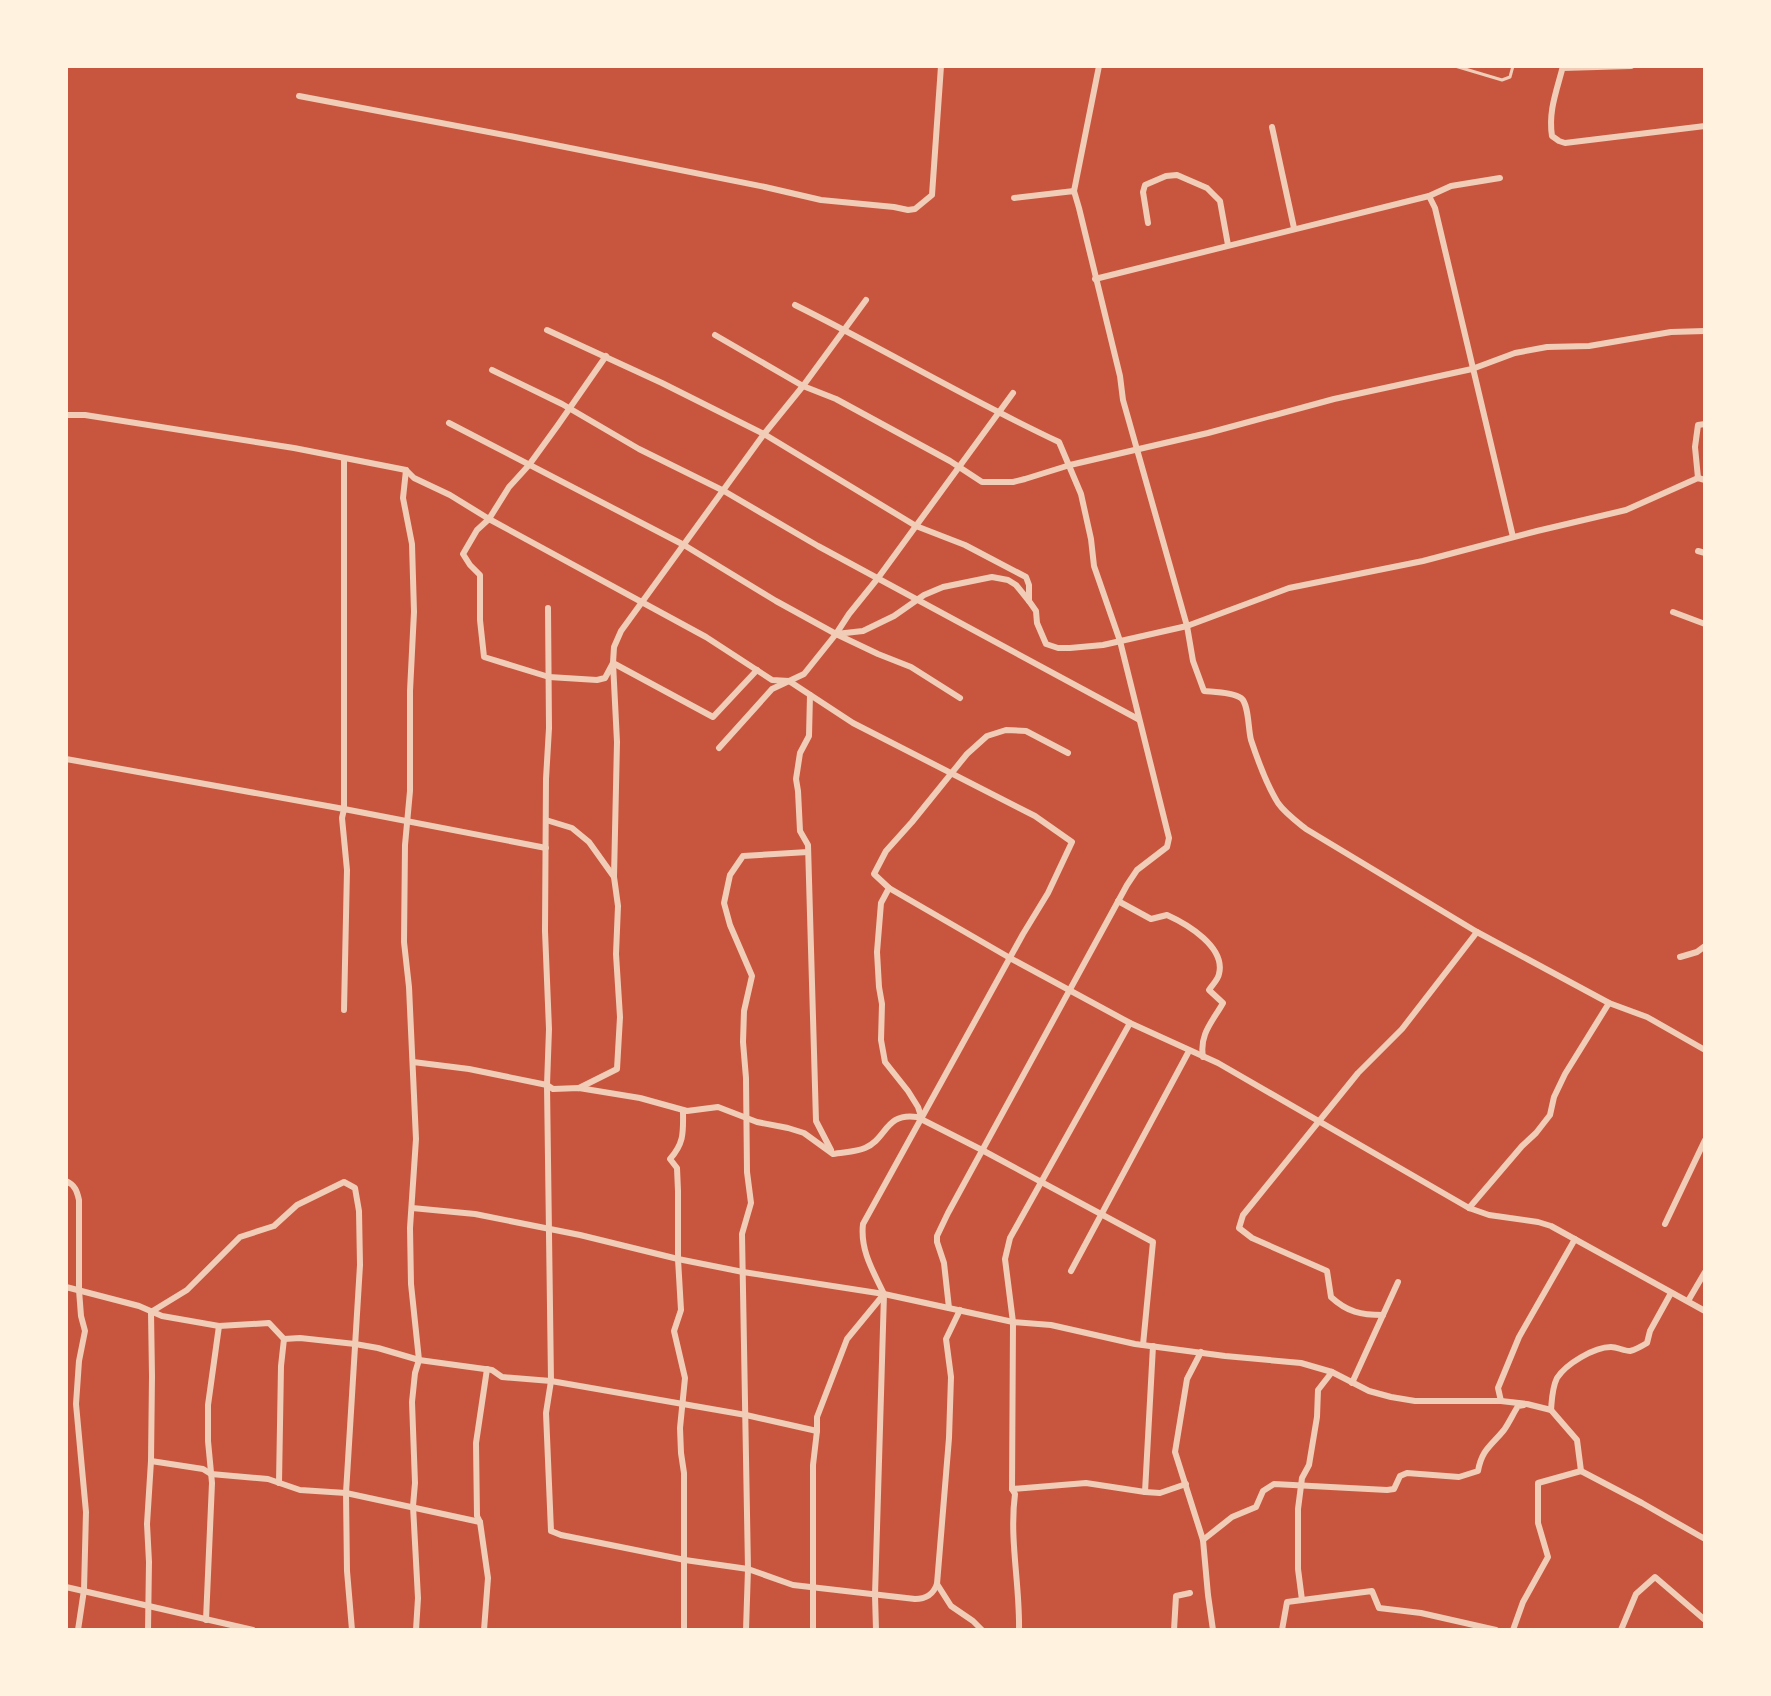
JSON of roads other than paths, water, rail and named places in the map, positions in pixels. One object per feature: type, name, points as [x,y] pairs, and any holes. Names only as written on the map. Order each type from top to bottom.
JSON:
[{"type":"street","points":[[299,96],[821,200],[908,210],[915,209],[932,195],[941,66]]},
{"type":"street","points":[[1099,66],[1074,191],[1120,376],[1123,400],[1187,626],[1193,661],[1204,691],[1242,698],[1247,709],[1249,734],[1278,802],[1306,829],[1477,932],[1609,1003],[1647,1017],[1705,1050]]},
{"type":"street","points":[[1631,66],[1563,67],[1551,109],[1552,136],[1565,143],[1705,126]]},
{"type":"street","points":[[1272,127],[1294,228]]},
{"type":"street","points":[[1148,223],[1143,192],[1145,185],[1177,175],[1207,188],[1220,201],[1228,245]]},
{"type":"street","points":[[1095,279],[1429,196],[1451,186],[1500,178]]},
{"type":"street","points":[[1014,198],[1074,191]]},
{"type":"street","points":[[1429,196],[1435,208],[1513,537]]},
{"type":"street","points":[[579,1088],[617,1069],[620,1017],[616,954],[618,906],[614,877],[617,742],[614,647],[642,601],[866,300]]},
{"type":"street","points":[[795,305],[1059,442],[1081,494],[1094,566],[1120,641],[1169,838],[1167,847],[1137,870],[1118,901],[937,1236],[944,1263],[949,1308]]},
{"type":"street","points":[[547,330],[764,434],[916,526],[965,545],[1026,577],[1029,601]]},
{"type":"street","points":[[715,335],[982,482],[1013,482],[1334,399],[1472,369],[1515,353],[1547,347],[1589,346],[1671,332],[1705,331]]},
{"type":"street","points":[[606,356],[529,465],[509,487],[489,519],[477,530],[463,554],[480,575],[484,657],[549,677],[597,680],[605,678],[613,663]]},
{"type":"street","points":[[492,370],[724,491],[818,546],[1138,719]]},
{"type":"street","points":[[719,748],[772,689],[804,674],[1013,393]]},
{"type":"street","points":[[66,415],[85,415],[294,448],[406,470],[414,478],[706,637],[772,680],[789,681],[853,723],[1035,816],[1072,842],[1048,893],[863,1224],[865,1254],[884,1294],[876,1630]]},
{"type":"street","points":[[449,423],[684,545],[836,634],[911,667],[960,698]]},
{"type":"street","points":[[836,634],[863,631],[943,587],[992,577],[1001,577],[1016,585],[1036,611],[1037,623],[1046,644],[1051,647],[1070,648],[1120,641],[1187,626],[1289,588],[1423,561],[1626,510],[1702,479],[1695,447],[1698,425],[1705,424]]},
{"type":"street","points":[[344,458],[342,818],[347,870],[344,1010]]},
{"type":"street","points":[[406,470],[403,498],[412,544],[414,612],[404,942],[416,1139],[411,1284],[419,1360],[412,1388],[418,1598],[416,1630]]},
{"type":"street","points":[[548,608],[546,972],[551,1381],[546,1413],[551,1531],[685,1560],[748,1569],[793,1585],[875,1595],[929,1597],[937,1584],[949,1438],[951,1377],[946,1339],[960,1310]]},
{"type":"street","points":[[1673,612],[1705,624]]},
{"type":"street","points":[[613,663],[713,717],[757,670]]},
{"type":"street","points":[[810,695],[809,736],[800,753],[796,779],[800,831],[808,845],[816,1121],[833,1154]]},
{"type":"street","points":[[1068,753],[1026,731],[1006,730],[987,736],[967,754],[886,851],[874,874],[889,888],[1010,958],[1130,1023],[1218,1063],[1469,1208],[1538,1222],[1705,1311]]},
{"type":"street","points":[[66,759],[546,848]]},
{"type":"street","points":[[546,820],[572,828],[589,842],[614,877]]},
{"type":"street","points":[[746,1630],[748,1569],[742,1234],[751,1203],[747,1172],[744,1011],[752,976],[724,903],[730,875],[743,856],[808,852]]},
{"type":"street","points":[[889,888],[881,903],[877,952],[882,1004],[881,1040],[885,1062],[908,1091],[922,1119]]},
{"type":"street","points":[[1118,901],[1151,919],[1167,915],[1199,933],[1219,961],[1220,972],[1209,990],[1223,1003],[1203,1034],[1203,1057]]},
{"type":"street","points":[[1383,1315],[1367,1315],[1343,1308],[1331,1297],[1327,1271],[1252,1238],[1239,1228],[1243,1215],[1358,1073],[1402,1029],[1477,932]]},
{"type":"street","points":[[1680,957],[1705,946]]},
{"type":"street","points":[[1469,1208],[1550,1115],[1554,1097],[1565,1074],[1609,1003]]},
{"type":"street","points":[[1019,1630],[1015,1494],[1012,1489],[1013,1322],[1006,1249],[1130,1023]]},
{"type":"street","points":[[1071,1271],[1189,1051]]},
{"type":"street","points":[[413,1062],[469,1069],[561,1090],[579,1088],[640,1098],[687,1111],[718,1107],[746,1118],[804,1133],[833,1154],[867,1148],[898,1117],[906,1115],[922,1119],[1153,1242],[1143,1345]]},
{"type":"street","points":[[683,1110],[683,1138],[670,1159],[677,1168],[678,1179],[681,1310],[674,1331],[685,1378],[680,1428],[684,1473],[684,1630]]},
{"type":"street","points":[[1665,1224],[1705,1140]]},
{"type":"street","points":[[66,1181],[73,1184],[79,1200],[79,1290],[85,1331],[76,1404],[86,1512],[84,1590],[78,1630]]},
{"type":"street","points":[[151,1312],[187,1290],[240,1237],[274,1226],[297,1205],[344,1182],[355,1188],[359,1211],[360,1265],[346,1493],[347,1571],[352,1630]]},
{"type":"street","points":[[412,1208],[475,1214],[743,1272],[884,1294],[1013,1322],[1051,1325],[1143,1345],[1301,1363],[1332,1372],[1380,1394],[1415,1401],[1527,1404],[1551,1410],[1577,1440],[1581,1471]]},
{"type":"street","points":[[1501,1401],[1498,1388],[1519,1337],[1575,1239]]},
{"type":"street","points":[[1688,1301],[1705,1272]]},
{"type":"street","points":[[1352,1383],[1398,1282]]},
{"type":"street","points":[[66,1287],[139,1306],[162,1316],[219,1326],[269,1323],[284,1339],[279,1483]]},
{"type":"street","points":[[1551,1410],[1553,1391],[1565,1369],[1593,1350],[1610,1347],[1630,1351],[1647,1343],[1650,1331],[1671,1293]]},
{"type":"street","points":[[813,1630],[813,1465],[817,1417],[847,1339],[884,1294]]},
{"type":"street","points":[[148,1630],[151,1312]]},
{"type":"street","points":[[206,1620],[211,1474],[208,1405],[219,1326]]},
{"type":"street","points":[[284,1339],[355,1344],[419,1360],[492,1370],[502,1377],[551,1381],[746,1415],[817,1431]]},
{"type":"street","points":[[1145,1492],[1153,1346]]},
{"type":"street","points":[[1201,1352],[1187,1379],[1176,1456],[1203,1540],[1213,1630]]},
{"type":"street","points":[[484,1630],[488,1578],[477,1516],[476,1443],[487,1369]]},
{"type":"street","points":[[1302,1600],[1298,1569],[1301,1485],[1309,1465],[1318,1390],[1332,1372]]},
{"type":"street","points":[[1203,1540],[1232,1517],[1256,1507],[1263,1491],[1274,1484],[1387,1490],[1394,1489],[1400,1476],[1407,1473],[1449,1478],[1478,1471],[1484,1450],[1505,1428],[1518,1406],[1527,1404]]},
{"type":"street","points":[[151,1461],[203,1469],[211,1474],[268,1479],[300,1490],[346,1493],[480,1522]]},
{"type":"street","points":[[1513,1630],[1523,1602],[1548,1557],[1538,1523],[1538,1483],[1581,1471],[1705,1539]]},
{"type":"street","points":[[1012,1489],[1086,1483],[1160,1493],[1186,1484]]},
{"type":"street","points":[[1621,1630],[1636,1594],[1655,1577],[1705,1620]]},
{"type":"street","points":[[937,1584],[951,1606],[982,1630]]},
{"type":"street","points":[[66,1587],[253,1630]]},
{"type":"street","points":[[1282,1630],[1287,1602],[1372,1591],[1379,1608],[1421,1613],[1496,1630]]},
{"type":"street","points":[[1174,1630],[1176,1596],[1190,1593]]},
{"type":"lane","points":[[1455,66],[1502,80],[1510,77],[1513,66]]}]
